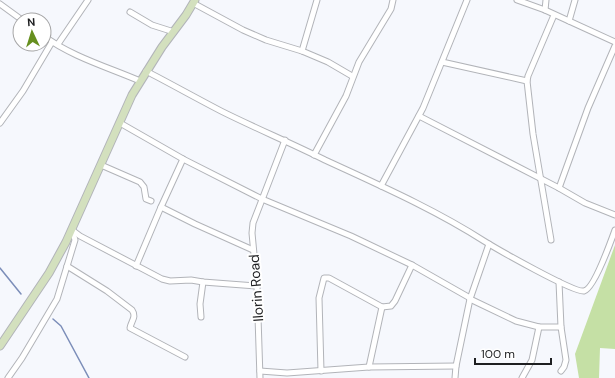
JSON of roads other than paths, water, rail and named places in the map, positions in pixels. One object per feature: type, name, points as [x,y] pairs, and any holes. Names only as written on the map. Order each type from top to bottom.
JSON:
[{"type":"main road","points":[[0,346],[49,273],[72,230],[132,95],[162,47],[194,2]]},
{"type":"street","points":[[0,123],[23,92],[55,43],[87,0]]},
{"type":"street","points":[[302,51],[317,0]]},
{"type":"street","points":[[314,155],[346,96],[352,76],[359,62],[390,9],[393,0]]},
{"type":"street","points":[[381,186],[419,116],[467,0]]},
{"type":"street","points":[[516,0],[545,10],[615,42]]},
{"type":"street","points":[[545,10],[546,0]]},
{"type":"street","points":[[569,21],[575,0]]},
{"type":"street","points":[[194,2],[243,30],[266,40],[302,51],[328,62],[352,76]]},
{"type":"street","points":[[0,4],[12,13]]},
{"type":"street","points":[[130,12],[152,25],[174,32]]},
{"type":"street","points":[[551,240],[540,179],[527,81],[554,15]]},
{"type":"street","points":[[52,41],[72,52],[140,81]]},
{"type":"street","points":[[559,188],[588,108],[615,46]]},
{"type":"street","points":[[442,62],[527,81]]},
{"type":"street","points":[[146,71],[220,111],[381,186],[468,231],[558,282],[578,291],[586,290],[594,282],[615,230]]},
{"type":"street","points":[[419,116],[559,188],[585,203],[615,215]]},
{"type":"street","points":[[120,123],[183,159],[262,199],[351,236],[412,265],[470,298],[516,321],[539,327],[561,327]]},
{"type":"street","name":"Ilorin Road","points":[[260,378],[258,286],[252,233],[253,223],[285,140]]},
{"type":"street","points":[[136,266],[183,159]]},
{"type":"street","points":[[101,165],[140,182],[144,187],[146,199],[151,201]]},
{"type":"street","points":[[161,207],[254,250]]},
{"type":"street","points":[[72,230],[80,236],[162,279],[170,281],[191,280],[258,286]]},
{"type":"street","points":[[8,378],[22,358],[57,299],[75,240],[72,230]]},
{"type":"street","points":[[455,378],[456,366],[470,298],[489,244]]},
{"type":"street","points":[[321,371],[319,298],[324,278],[329,278],[382,307],[392,305],[412,265]]},
{"type":"street","points":[[67,266],[107,291],[132,310],[135,317],[130,323],[130,328],[185,357]]},
{"type":"street","points":[[201,316],[200,304],[203,282]]},
{"type":"street","points":[[558,282],[561,327],[566,360],[561,371]]},
{"type":"street","points":[[369,367],[382,307]]},
{"type":"street","points":[[522,378],[532,360],[539,327]]},
{"type":"street","points":[[260,371],[287,373],[369,367],[456,366]]},
{"type":"waterway","points":[[0,268],[21,294]]},
{"type":"waterway","points":[[53,319],[61,326],[89,378]]}]
